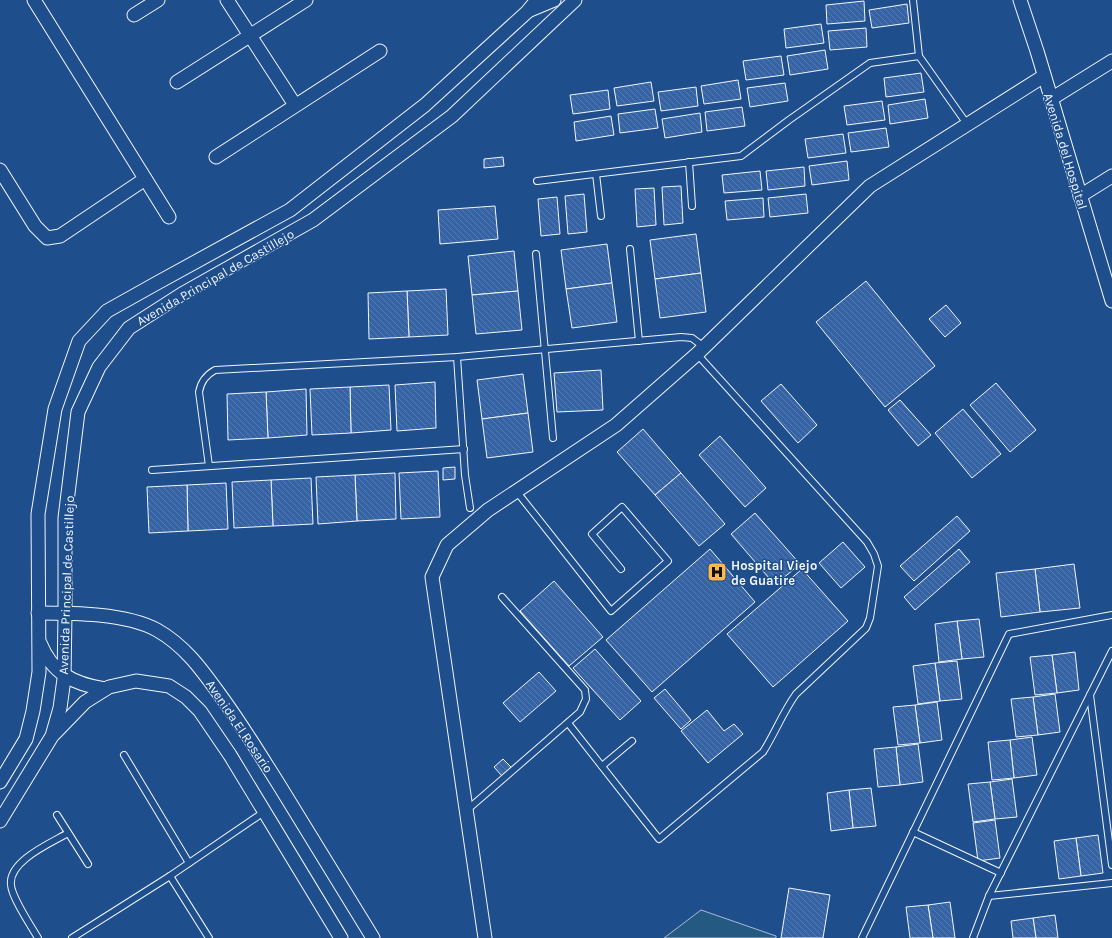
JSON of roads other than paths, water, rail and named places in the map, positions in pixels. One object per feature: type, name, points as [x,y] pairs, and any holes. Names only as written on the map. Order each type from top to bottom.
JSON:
[{"type":"street","points":[[34,0],[168,217]]},
{"type":"street","points":[[134,15],[158,0]]},
{"type":"street","points":[[227,0],[295,105]]},
{"type":"street","points":[[177,82],[306,0]]},
{"type":"street","name":"Avenida Principal de Castillejo","points":[[0,782],[26,739],[33,711],[39,672],[38,514],[55,409],[79,341],[107,312],[156,283],[290,210],[425,105],[527,12],[537,0]]},
{"type":"street","points":[[527,12],[554,0]]},
{"type":"street","name":"Avenida Principal de Castillejo","points":[[0,821],[52,736],[60,708],[64,674],[65,518],[78,412],[99,367],[129,328],[182,294],[313,220],[452,116],[574,0]]},
{"type":"street","name":"Avenida del Hospital","points":[[1020,0],[1111,294]]},
{"type":"street","points":[[216,157],[380,51]]},
{"type":"street","points":[[1051,99],[1112,61]]},
{"type":"street","points":[[485,938],[432,577],[447,545],[488,510],[616,425],[700,350],[870,186],[1044,76]]},
{"type":"street","points":[[0,170],[35,226],[47,238],[60,236],[145,179]]},
{"type":"street","points":[[1080,196],[1112,176]]},
{"type":"street","name":"Avenida El Rosario","points":[[38,613],[109,616],[139,622],[157,630],[187,652],[201,668],[244,729],[373,938]]},
{"type":"street","name":"Avenida El Rosario","points":[[38,638],[46,656],[54,668],[82,684],[93,688],[105,689]]},
{"type":"street","name":"Avenida El Rosario","points":[[52,736],[85,702],[109,687],[136,681],[169,686],[186,697],[200,711],[230,755],[341,938]]},
{"type":"lane","points":[[913,0],[919,56],[967,124]]},
{"type":"lane","points":[[537,181],[741,156],[870,63],[919,56]]},
{"type":"lane","points":[[689,162],[692,206]]},
{"type":"lane","points":[[596,174],[601,216]]},
{"type":"lane","points":[[630,249],[639,341]]},
{"type":"lane","points":[[536,254],[553,438]]},
{"type":"lane","points":[[209,466],[199,392],[204,378],[215,370],[457,357],[681,337],[692,338],[700,350],[867,542],[874,554],[878,566],[870,618],[866,628],[796,694],[788,704],[763,752],[658,839],[568,723]]},
{"type":"lane","points":[[457,357],[470,508]]},
{"type":"lane","points":[[152,470],[464,449]]},
{"type":"lane","points":[[517,492],[612,611],[668,561],[622,507],[592,534],[621,569]]},
{"type":"lane","points":[[466,811],[580,712],[586,699],[585,690],[502,597]]},
{"type":"lane","points":[[862,938],[1009,634],[1112,615]]},
{"type":"lane","points":[[973,938],[989,896],[1112,651]]},
{"type":"lane","points":[[1090,695],[1112,864]]},
{"type":"lane","points":[[602,766],[632,741]]},
{"type":"lane","points":[[124,755],[189,863]]},
{"type":"lane","points":[[72,938],[170,876],[264,812]]},
{"type":"lane","points":[[57,815],[88,864]]},
{"type":"lane","points":[[913,832],[1001,873]]},
{"type":"lane","points":[[38,938],[13,894],[10,884],[13,873],[22,861],[68,833]]},
{"type":"lane","points":[[170,876],[209,938]]},
{"type":"lane","points":[[989,896],[1112,883]]},
{"type":"place","name":"Hospital Viejo de Guatire","points":[[717,572]]}]
